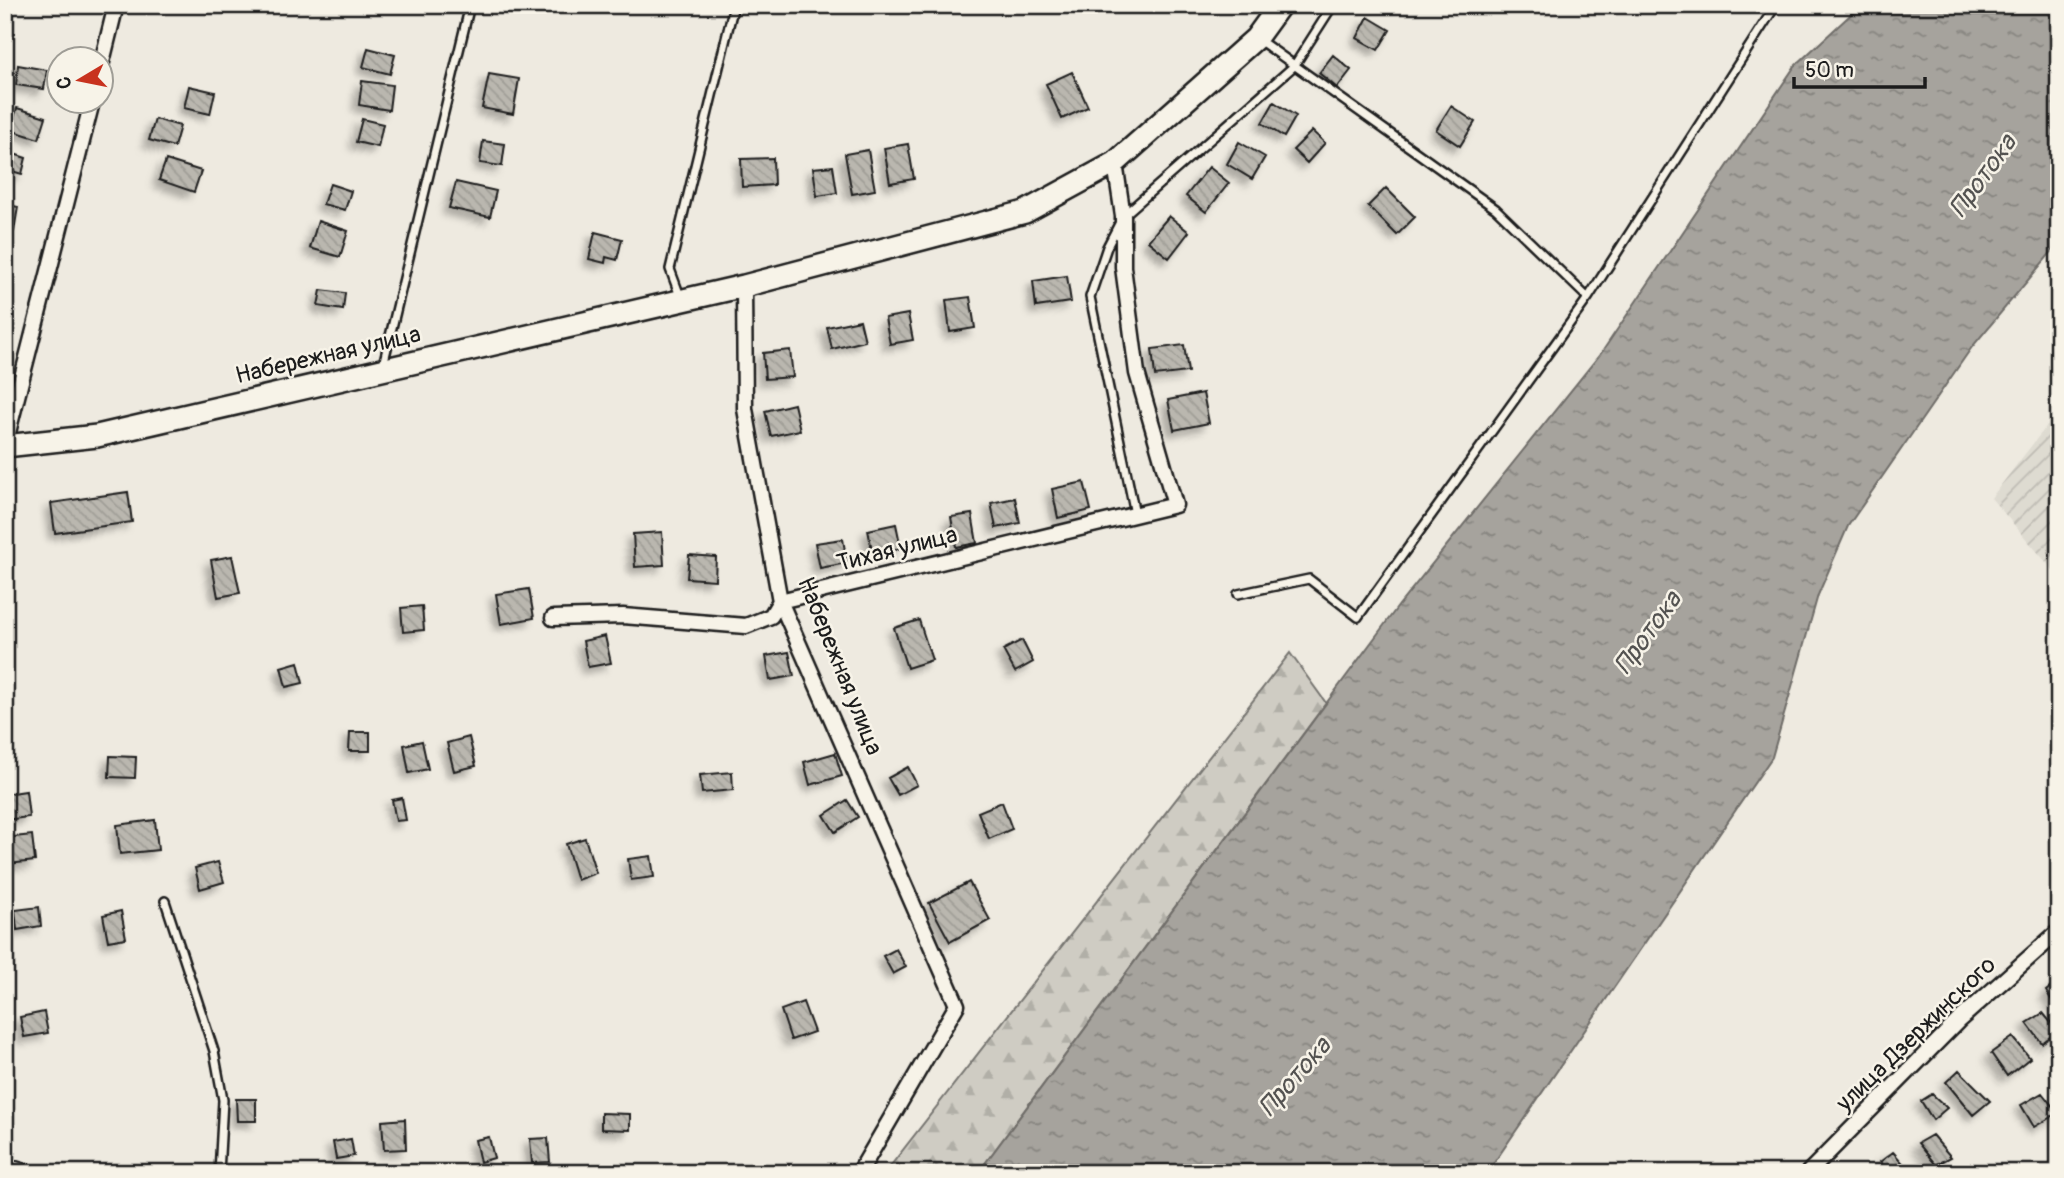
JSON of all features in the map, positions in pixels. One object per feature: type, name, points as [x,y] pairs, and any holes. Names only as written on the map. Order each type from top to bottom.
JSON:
[{"type":"street","points":[[106,46],[116,5]]},
{"type":"street","name":"Набережная улица","points":[[5,445],[97,436],[744,286],[1026,212],[1115,163],[1256,38],[1280,5]]},
{"type":"street","points":[[5,445],[88,116]]},
{"type":"street","points":[[1115,163],[1124,216]]},
{"type":"street","name":"Тихая улица","points":[[553,618],[623,616],[746,626],[771,616],[780,601],[1175,505],[1137,373],[1123,267],[1124,216]]},
{"type":"street","name":"Набережная улица","points":[[744,286],[745,410],[780,601],[957,1005],[859,1173]]},
{"type":"street","name":"улица Дзержинского","points":[[1808,1173],[1958,1021],[2059,931]]},
{"type":"street","points":[[5,1166],[29,1173]]},
{"type":"lane","points":[[382,369],[470,5]]},
{"type":"lane","points":[[682,300],[670,269],[734,5]]},
{"type":"lane","points":[[1135,514],[1090,297],[1107,247],[1124,216],[1294,66],[1334,5]]},
{"type":"lane","points":[[1238,594],[1310,579],[1358,617],[1588,298],[1776,5]]},
{"type":"lane","points":[[1256,38],[1496,209],[1588,298]]},
{"type":"lane","points":[[164,901],[214,1051],[223,1100],[219,1173]]},
{"type":"shaded area","points":[[2059,410],[2059,577],[1991,498]]},
{"type":"green space","points":[[1290,653],[1326,703],[978,1173],[885,1173]]},
{"type":"water","name":"Протока","points":[[1861,5],[2059,5],[2059,243],[1972,347],[1848,526],[1818,595],[1772,757],[1487,1173],[978,1173],[1399,605],[1602,352],[1795,66]]},
{"type":"building","points":[[1368,17],[1390,30],[1378,50],[1357,38]]},
{"type":"building","points":[[368,48],[395,55],[390,74],[363,67]]},
{"type":"building","points":[[1333,55],[1351,70],[1337,88],[1319,73]]},
{"type":"building","points":[[18,65],[46,70],[44,89],[16,85]]},
{"type":"building","points":[[1072,72],[1088,107],[1062,119],[1046,84]]},
{"type":"building","points":[[489,74],[519,79],[513,114],[482,108]]},
{"type":"building","points":[[362,81],[392,85],[389,110],[359,105]]},
{"type":"building","points":[[189,86],[215,92],[210,114],[184,108]]},
{"type":"building","points":[[1274,102],[1296,116],[1284,137],[1262,123]]},
{"type":"building","points":[[1451,106],[1475,122],[1460,146],[1436,130]]},
{"type":"building","points":[[17,108],[46,117],[39,139],[10,130]]},
{"type":"building","points":[[155,119],[180,126],[174,147],[149,140]]},
{"type":"building","points":[[362,119],[383,124],[378,147],[356,142]]},
{"type":"building","points":[[1312,131],[1325,143],[1307,163],[1293,150]]},
{"type":"building","points":[[483,141],[505,144],[502,166],[480,163]]},
{"type":"building","points":[[1239,142],[1265,157],[1252,179],[1227,164]]},
{"type":"building","points":[[908,144],[914,179],[890,183],[884,148]]},
{"type":"building","points":[[868,150],[875,190],[852,194],[845,154]]},
{"type":"building","points":[[5,151],[26,158],[22,174],[5,169]]},
{"type":"building","points":[[773,158],[774,185],[742,187],[741,159]]},
{"type":"building","points":[[166,160],[201,171],[194,192],[159,180]]},
{"type":"building","points":[[833,166],[837,193],[817,196],[813,168]]},
{"type":"building","points":[[1209,167],[1229,183],[1206,212],[1186,196]]},
{"type":"building","points":[[456,182],[496,191],[490,217],[449,208]]},
{"type":"building","points":[[330,184],[351,191],[345,210],[323,204]]},
{"type":"building","points":[[1386,188],[1415,217],[1397,235],[1368,206]]},
{"type":"building","points":[[5,204],[18,207],[14,231],[5,229]]},
{"type":"building","points":[[1169,216],[1189,232],[1169,258],[1148,241]]},
{"type":"building","points":[[318,221],[348,231],[340,257],[310,248]]},
{"type":"building","points":[[595,232],[622,239],[617,260],[606,257],[605,263],[589,259]]},
{"type":"building","points":[[1067,276],[1071,302],[1036,307],[1033,281]]},
{"type":"building","points":[[321,290],[345,293],[343,310],[318,306]]},
{"type":"building","points":[[970,297],[975,328],[950,332],[946,300]]},
{"type":"building","points":[[908,314],[913,340],[890,344],[885,318]]},
{"type":"building","points":[[860,320],[865,341],[832,349],[827,327]]},
{"type":"building","points":[[1184,345],[1188,372],[1155,376],[1152,349]]},
{"type":"building","points":[[790,350],[793,377],[765,379],[763,353]]},
{"type":"building","points":[[1203,393],[1209,423],[1174,430],[1168,400]]},
{"type":"building","points":[[794,404],[800,430],[771,436],[765,411]]},
{"type":"building","points":[[1084,482],[1091,510],[1058,518],[1052,489]]},
{"type":"building","points":[[128,492],[132,522],[55,533],[51,503]]},
{"type":"building","points":[[1015,498],[1020,523],[996,528],[991,503]]},
{"type":"building","points":[[972,514],[977,543],[956,547],[951,517]]},
{"type":"building","points":[[896,524],[901,548],[873,555],[868,530]]},
{"type":"building","points":[[662,532],[664,565],[635,567],[633,534]]},
{"type":"building","points":[[843,539],[847,563],[820,568],[815,543]]},
{"type":"building","points":[[689,555],[716,557],[715,580],[687,578]]},
{"type":"building","points":[[232,556],[240,593],[218,597],[211,560]]},
{"type":"building","points":[[529,589],[534,618],[501,624],[496,594]]},
{"type":"building","points":[[422,606],[424,630],[403,632],[401,608]]},
{"type":"building","points":[[919,620],[932,660],[907,668],[894,628]]},
{"type":"building","points":[[605,636],[611,663],[588,667],[583,641]]},
{"type":"building","points":[[1022,640],[1033,662],[1015,672],[1003,650]]},
{"type":"building","points":[[789,652],[794,676],[770,680],[766,656]]},
{"type":"building","points":[[298,662],[303,683],[286,687],[281,667]]},
{"type":"building","points":[[350,732],[370,732],[370,751],[349,751]]},
{"type":"building","points":[[469,737],[476,766],[454,771],[447,743]]},
{"type":"building","points":[[422,741],[428,769],[409,773],[404,745]]},
{"type":"building","points":[[835,753],[842,776],[810,785],[804,762]]},
{"type":"building","points":[[110,756],[136,757],[135,778],[109,777]]},
{"type":"building","points":[[908,767],[917,785],[898,795],[888,778]]},
{"type":"building","points":[[732,772],[733,790],[702,793],[700,775]]},
{"type":"building","points":[[26,791],[29,817],[5,820],[5,794]]},
{"type":"building","points":[[402,798],[406,820],[396,821],[392,800]]},
{"type":"building","points":[[847,800],[858,817],[835,832],[824,815]]},
{"type":"building","points":[[1002,802],[1012,829],[989,839],[978,812]]},
{"type":"building","points":[[155,820],[158,850],[120,854],[117,825]]},
{"type":"building","points":[[32,835],[35,861],[8,864],[5,838]]},
{"type":"building","points":[[585,838],[596,873],[577,880],[566,844]]},
{"type":"building","points":[[651,856],[654,877],[631,880],[628,859]]},
{"type":"building","points":[[218,862],[224,882],[200,889],[195,868]]},
{"type":"building","points":[[969,882],[990,920],[950,942],[929,903]]},
{"type":"building","points":[[39,907],[41,926],[17,930],[15,910]]},
{"type":"building","points":[[121,911],[126,938],[108,941],[103,915]]},
{"type":"building","points":[[896,949],[906,967],[893,974],[883,956]]},
{"type":"building","points":[[2057,982],[2059,984],[2059,1012],[2046,991]]},
{"type":"building","points":[[803,1002],[814,1032],[791,1040],[781,1010]]},
{"type":"building","points":[[44,1012],[48,1033],[24,1037],[20,1017]]},
{"type":"building","points":[[2043,1013],[2058,1031],[2042,1043],[2027,1023]]},
{"type":"building","points":[[2013,1037],[2030,1058],[2007,1076],[1991,1053]]},
{"type":"building","points":[[1959,1070],[1990,1101],[1973,1115],[1946,1082]]},
{"type":"building","points":[[2042,1093],[2058,1113],[2034,1127],[2021,1105]]},
{"type":"building","points":[[1932,1094],[1947,1108],[1933,1120],[1921,1101]]},
{"type":"building","points":[[236,1099],[256,1099],[256,1121],[237,1121]]},
{"type":"building","points":[[601,1113],[630,1114],[630,1130],[601,1129]]},
{"type":"building","points":[[405,1119],[406,1149],[384,1150],[382,1121]]},
{"type":"building","points":[[1932,1135],[1951,1157],[1936,1165],[1918,1143]]},
{"type":"building","points":[[489,1137],[494,1158],[480,1162],[475,1140]]},
{"type":"building","points":[[548,1138],[550,1162],[532,1163],[530,1139]]},
{"type":"building","points":[[351,1139],[354,1156],[336,1159],[333,1142]]},
{"type":"building","points":[[1893,1152],[1907,1168],[1901,1173],[1890,1173],[1880,1162]]}]
